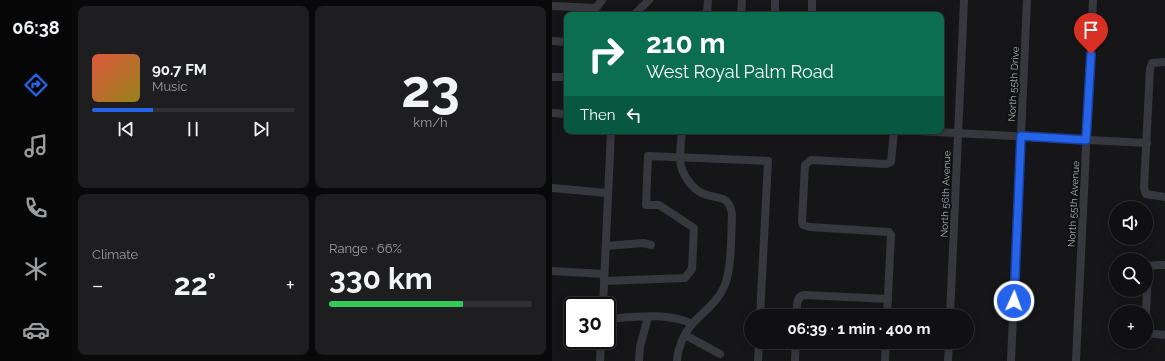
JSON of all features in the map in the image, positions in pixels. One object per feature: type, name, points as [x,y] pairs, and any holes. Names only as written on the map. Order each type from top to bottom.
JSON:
[{"type":"street","points":[[552,6],[596,8],[602,0]]},
{"type":"street","points":[[637,12],[649,0]]},
{"type":"street","points":[[707,12],[708,0]]},
{"type":"street","points":[[741,12],[742,0]]},
{"type":"street","points":[[775,0],[775,12]]},
{"type":"street","points":[[812,0],[812,12]]},
{"type":"street","name":"North 56th Avenue","points":[[950,309],[964,0]]},
{"type":"street","name":"North 55th Drive","points":[[1011,361],[1027,0]]},
{"type":"street","name":"North 55th Avenue","points":[[1076,361],[1093,0]]},
{"type":"street","points":[[552,40],[564,42]]},
{"type":"street","points":[[1165,62],[1152,63],[1150,70],[1144,188],[1146,194],[1165,197]]},
{"type":"street","points":[[552,76],[564,77]]},
{"type":"street","points":[[552,113],[564,114]]},
{"type":"street","points":[[944,132],[1147,143]]},
{"type":"street","points":[[603,297],[611,134]]},
{"type":"street","points":[[677,361],[680,345],[685,335],[692,324],[713,304],[724,287],[728,273],[732,214],[731,208],[727,201],[721,197],[706,195],[690,184],[682,168],[682,134]]},
{"type":"street","points":[[887,309],[891,236],[889,232],[810,227],[803,225],[802,221],[805,166],[807,162],[810,160],[886,164],[891,162],[894,134]]},
{"type":"street","points":[[552,272],[604,277],[685,278],[692,269],[694,228],[659,206],[646,205],[648,156],[768,161],[760,309]]},
{"type":"street","points":[[552,188],[608,193]]},
{"type":"street","points":[[606,246],[644,243],[651,245]]},
{"type":"street","points":[[1146,305],[1149,266],[1165,265]]},
{"type":"street","points":[[797,309],[798,298],[804,295],[888,299]]},
{"type":"street","points":[[616,319],[648,317],[675,318],[685,320],[692,324]]},
{"type":"street","points":[[639,361],[640,347],[648,317]]},
{"type":"street","points":[[1153,334],[1165,335]]},
{"type":"street","points":[[685,335],[720,354]]},
{"type":"street","points":[[600,361],[601,349]]},
{"type":"street","points":[[758,361],[759,349]]},
{"type":"street","points":[[795,361],[796,349]]},
{"type":"street","points":[[885,361],[886,349]]},
{"type":"street","points":[[948,361],[949,349]]},
{"type":"route","points":[[1014,301],[1021,136],[1086,140],[1091,54]]}]
